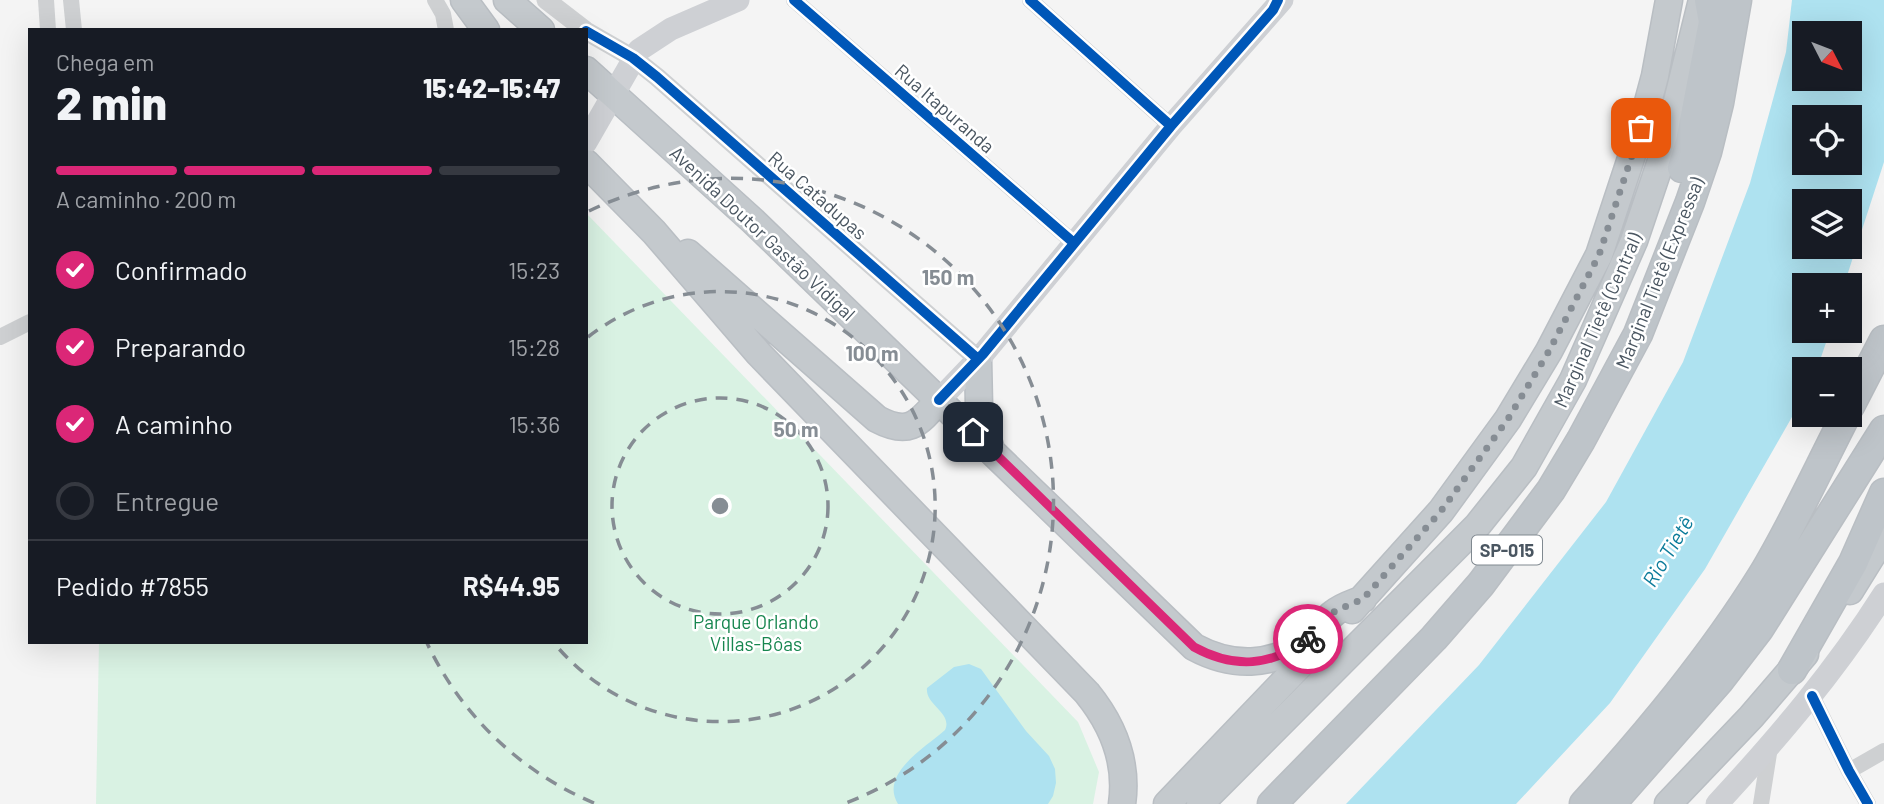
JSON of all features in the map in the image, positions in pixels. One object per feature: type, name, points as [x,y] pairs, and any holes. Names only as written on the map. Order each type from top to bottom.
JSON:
[{"type":"highway","points":[[464,0],[485,28]]},
{"type":"highway","points":[[508,0],[539,28]]},
{"type":"highway","points":[[1407,598],[1430,550],[1496,467],[1550,385],[1591,304],[1599,255],[1641,128],[1655,76],[1669,0]]},
{"type":"highway","name":"Marginal Tietê (Central)","points":[[1200,804],[1477,526],[1503,496],[1541,439],[1573,380],[1615,289],[1651,193],[1677,105],[1702,0]]},
{"type":"highway","points":[[1672,247],[1671,206],[1690,142],[1713,22],[1709,0]]},
{"type":"highway","name":"Marginal Tietê (Expressa)","points":[[1272,804],[1434,638],[1481,584],[1550,490],[1610,390],[1638,334],[1707,152],[1722,91],[1737,0]]},
{"type":"highway","name":"Avenida Doutor Gastão Vidigal","points":[[588,72],[753,221],[991,448],[1185,640],[1212,657],[1231,662],[1247,662],[1280,655],[1306,641],[1335,611],[1363,599]]},
{"type":"highway","points":[[588,165],[654,232],[759,354],[1045,648],[1102,711],[1112,732],[1123,769],[1122,804]]},
{"type":"highway","points":[[654,232],[682,248],[877,419],[895,426],[912,426],[918,424],[939,400]]},
{"type":"highway","points":[[1167,804],[1363,599],[1441,511],[1508,419],[1549,351],[1599,255]]},
{"type":"highway","points":[[1862,383],[1884,340]]},
{"type":"highway","points":[[978,359],[979,406],[983,428],[991,448]]},
{"type":"highway","points":[[1584,804],[1663,712],[1709,653],[1761,577],[1840,427]]},
{"type":"highway","points":[[1611,804],[1719,681],[1759,629],[1884,430]]},
{"type":"highway","points":[[1792,670],[1853,563],[1884,493]]},
{"type":"highway","points":[[1668,804],[1792,670],[1842,603],[1884,536]]},
{"type":"main road","points":[[588,139],[639,50],[655,38],[738,0]]},
{"type":"main road","points":[[939,400],[978,359],[1272,3]]},
{"type":"main road","points":[[1717,804],[1770,747],[1811,696],[1884,594]]},
{"type":"street","points":[[46,0],[48,28]]},
{"type":"street","points":[[71,0],[74,28]]},
{"type":"street","points":[[435,0],[443,13],[446,28]]},
{"type":"street","name":"Rua Catadupas","points":[[546,0],[583,28]]},
{"type":"street","name":"Rua Itapuranda","points":[[794,0],[1074,243]]},
{"type":"street","points":[[1030,0],[1171,126]]},
{"type":"street","name":"Rua Catadupas","points":[[588,31],[633,58],[978,359]]},
{"type":"street","points":[[0,337],[28,323]]},
{"type":"street","points":[[1811,696],[1868,804]]},
{"type":"street","points":[[1760,804],[1770,747]]},
{"type":"street","points":[[1849,771],[1884,751]]},
{"type":"green space","name":"Parque Orlando Villas-Bôas","points":[[588,215],[1078,722],[1099,772],[1093,804],[96,804],[99,644],[588,644]]},
{"type":"water","name":"Rio Tietê","points":[[1792,0],[1884,0],[1884,162],[1862,230],[1862,189],[1792,189],[1792,259],[1852,259],[1848,273],[1792,273],[1792,343],[1826,343],[1821,357],[1792,357],[1792,417],[1705,569],[1610,703],[1516,804],[1346,804],[1479,665],[1606,502],[1683,362],[1750,183],[1786,52]]},
{"type":"water","points":[[969,664],[981,669],[1026,731],[1049,756],[1055,769],[1056,783],[1048,804],[898,804],[894,793],[900,772],[907,762],[945,730],[945,719],[930,699],[927,688],[954,667]]},
{"type":"cycle path","points":[[794,0],[1074,243]]},
{"type":"cycle path","points":[[1030,0],[1171,126]]},
{"type":"cycle path","points":[[939,400],[983,354],[1171,126],[1273,10],[1278,0]]},
{"type":"cycle path","points":[[588,32],[633,58],[657,77],[978,359]]},
{"type":"cycle path","points":[[1812,696],[1868,804]]},
{"type":"way so far","points":[[1308,639],[1335,611],[1363,599],[1441,511],[1508,419],[1549,351],[1599,255],[1641,128]]},
{"type":"route","points":[[973,432],[1194,647],[1212,657],[1231,662],[1247,662],[1280,655],[1308,639]]}]
